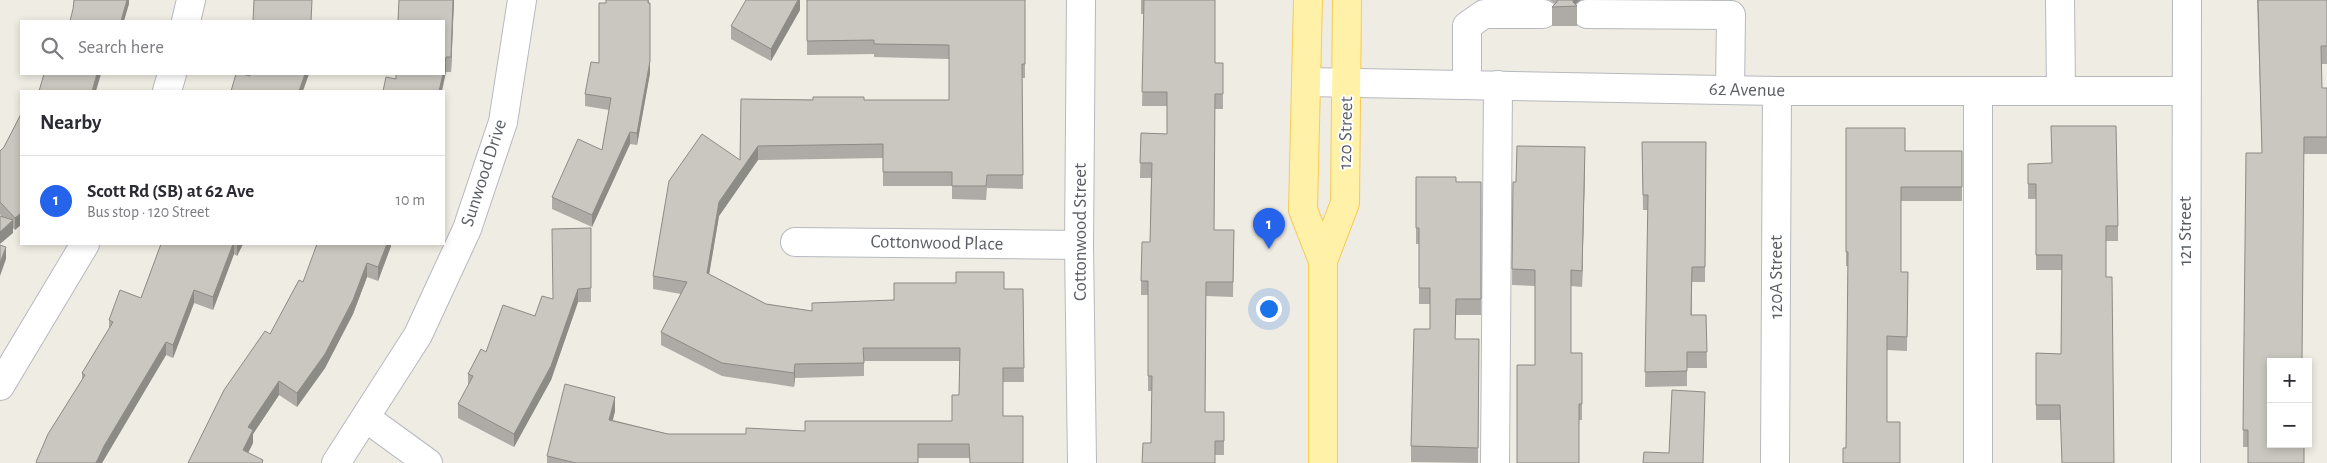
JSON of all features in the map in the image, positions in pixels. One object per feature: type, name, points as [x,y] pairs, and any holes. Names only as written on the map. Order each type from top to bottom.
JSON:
[{"type":"main road","name":"120 Street","points":[[1308,0],[1303,210],[1323,261]]},
{"type":"main road","name":"120 Street","points":[[1323,463],[1323,261],[1345,203],[1347,0]]},
{"type":"street","points":[[186,20],[191,0]]},
{"type":"street","name":"Sunwood Drive","points":[[336,463],[418,335],[467,230],[503,122],[522,0]]},
{"type":"street","name":"Cottonwood Street","points":[[1082,0],[1080,245],[1082,463]]},
{"type":"street","points":[[2060,0],[2061,91]]},
{"type":"street","name":"121 Street","points":[[2186,463],[2187,0]]},
{"type":"street","points":[[1587,14],[1731,8],[1730,90]]},
{"type":"street","points":[[1466,84],[1467,26],[1484,14],[1543,14]]},
{"type":"street","points":[[167,90],[172,75]]},
{"type":"street","name":"62 Avenue","points":[[1307,82],[1730,90],[2186,91]]},
{"type":"street","points":[[1495,463],[1498,85]]},
{"type":"street","name":"120A Street","points":[[1775,463],[1777,90]]},
{"type":"street","points":[[1978,91],[1978,463]]},
{"type":"street","name":"Cottonwood Place","points":[[795,242],[1080,245]]},
{"type":"street","points":[[0,386],[85,245]]},
{"type":"street","points":[[366,418],[428,463]]},
{"type":"building","points":[[74,0],[127,0],[121,20],[70,20]]},
{"type":"building","points":[[254,0],[312,0],[311,20],[253,20]]},
{"type":"building","points":[[399,0],[453,0],[451,57],[446,57],[445,63],[445,20],[398,20]]},
{"type":"building","points":[[606,0],[648,0],[648,3],[650,3],[650,61],[637,133],[630,132],[592,215],[552,197],[578,139],[602,150],[611,98],[585,94],[591,62],[599,63],[599,3],[606,3]]},
{"type":"building","points":[[746,0],[798,0],[771,49],[731,26]]},
{"type":"building","points":[[807,0],[1025,0],[1025,64],[1022,64],[1023,175],[987,175],[986,186],[952,186],[952,172],[883,172],[883,144],[758,146],[719,202],[707,273],[766,304],[812,311],[812,303],[894,300],[894,283],[956,283],[956,272],[1004,272],[1004,289],[1023,289],[1024,368],[1003,368],[1003,416],[1023,416],[1023,463],[970,463],[969,444],[918,444],[918,463],[576,463],[547,456],[565,384],[615,397],[609,420],[668,434],[746,434],[746,428],[805,431],[805,421],[952,421],[952,395],[959,395],[960,348],[863,348],[864,363],[795,364],[794,373],[722,363],[661,332],[687,282],[653,276],[669,181],[702,134],[740,160],[741,99],[813,100],[813,97],[864,97],[864,100],[949,100],[949,45],[874,44],[874,40],[807,41]]},
{"type":"building","points":[[1144,0],[1215,0],[1215,63],[1223,63],[1223,94],[1215,94],[1214,230],[1234,230],[1233,282],[1206,282],[1205,412],[1224,412],[1224,441],[1215,441],[1215,463],[1142,463],[1143,443],[1151,443],[1152,376],[1148,376],[1148,281],[1141,281],[1142,242],[1150,242],[1152,163],[1140,163],[1141,133],[1167,134],[1167,92],[1142,92]]},
{"type":"building","points":[[1557,0],[1573,0],[1577,6],[1552,7]]},
{"type":"building","points":[[2258,0],[2327,0],[2327,46],[2321,46],[2322,88],[2327,88],[2327,137],[2304,137],[2302,358],[2267,358],[2267,448],[2304,448],[2304,463],[2248,463],[2248,430],[2243,430],[2246,153],[2262,153]]},
{"type":"building","points":[[44,75],[97,75],[92,90],[39,90]]},
{"type":"building","points":[[236,75],[305,75],[299,90],[231,90]]},
{"type":"building","points":[[396,75],[443,75],[439,90],[383,90],[386,77],[396,79]]},
{"type":"building","points":[[20,116],[20,214],[15,218],[0,202],[0,151]]},
{"type":"building","points":[[2051,126],[2116,126],[2118,226],[2106,226],[2106,277],[2112,277],[2114,463],[2062,463],[2060,405],[2036,405],[2036,353],[2061,354],[2062,255],[2036,255],[2036,184],[2028,184],[2028,164],[2052,163]]},
{"type":"building","points":[[1846,128],[1905,128],[1905,151],[1962,151],[1962,187],[1901,187],[1901,272],[1908,272],[1907,337],[1887,336],[1887,422],[1900,422],[1900,463],[1843,463],[1843,448],[1846,448],[1848,252],[1846,252]]},
{"type":"building","points":[[1642,142],[1706,142],[1705,267],[1692,267],[1691,315],[1706,315],[1707,352],[1687,352],[1687,371],[1645,372],[1648,195],[1643,195]]},
{"type":"building","points":[[1517,146],[1585,147],[1582,271],[1571,270],[1571,353],[1582,353],[1582,404],[1579,404],[1579,463],[1517,463],[1517,365],[1535,365],[1535,270],[1512,269],[1513,182],[1516,182]]},
{"type":"building","points":[[1416,177],[1456,177],[1456,182],[1481,182],[1481,299],[1456,299],[1455,339],[1479,339],[1478,448],[1411,446],[1414,329],[1430,329],[1430,288],[1419,288],[1419,228],[1416,228]]},
{"type":"building","points":[[0,216],[13,220],[0,232]]},
{"type":"building","points":[[591,228],[591,288],[578,289],[551,366],[514,434],[458,404],[473,376],[468,374],[481,349],[486,352],[503,305],[535,316],[542,296],[553,299],[552,229]]},
{"type":"building","points":[[0,245],[6,247],[0,263]]},
{"type":"building","points":[[161,245],[233,245],[213,297],[194,290],[173,345],[166,342],[104,446],[96,463],[36,462],[48,434],[85,375],[82,373],[113,322],[109,320],[120,290],[141,298]]},
{"type":"building","points":[[317,245],[387,245],[378,267],[367,263],[353,300],[325,354],[297,393],[279,381],[248,427],[253,430],[243,450],[263,460],[262,463],[188,463],[224,390],[265,331],[270,334],[299,280],[303,282]]},
{"type":"building","points":[[1672,390],[1705,392],[1703,463],[1643,463],[1644,452],[1669,453]]},
{"type":"place","name":"Scott Rd (SB) at 62 Ave","points":[[1269,249]]}]
